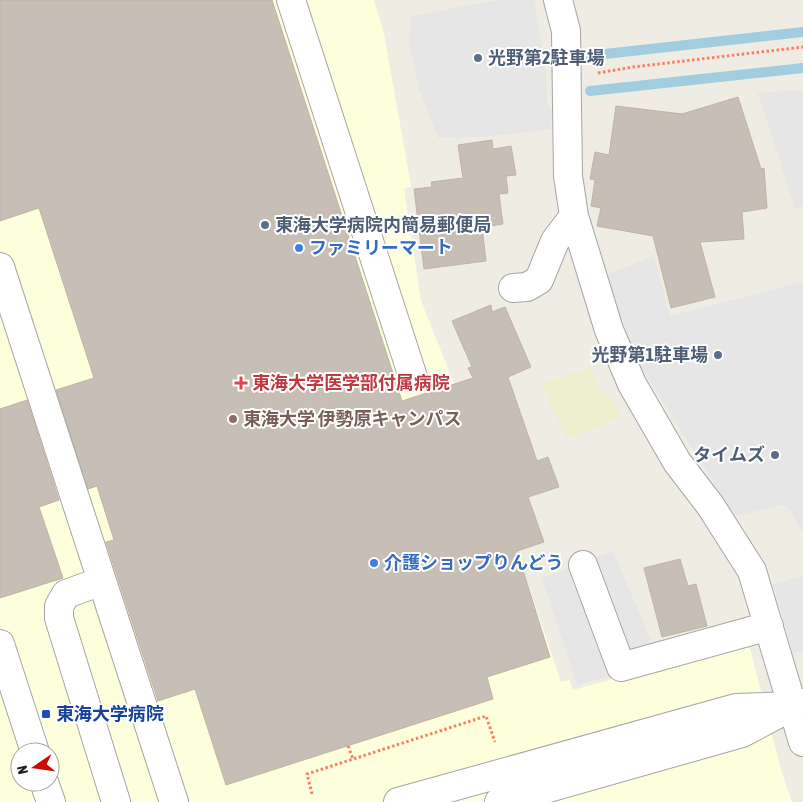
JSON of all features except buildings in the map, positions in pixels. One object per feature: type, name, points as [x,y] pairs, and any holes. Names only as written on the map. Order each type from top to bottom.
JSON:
[{"type":"street","points":[[291,0],[413,377]]},
{"type":"street","points":[[558,0],[566,31],[568,176],[574,216],[609,330],[632,384],[677,462],[710,505],[752,571],[769,626],[798,704],[803,742]]},
{"type":"street","points":[[513,288],[527,287],[539,280],[555,241],[574,216]]},
{"type":"street","points":[[0,267],[174,802]]},
{"type":"street","points":[[583,566],[621,667],[769,626]]},
{"type":"street","points":[[102,580],[66,594],[59,606],[60,618],[116,802]]},
{"type":"street","points":[[0,644],[32,742]]},
{"type":"street","points":[[398,802],[736,708],[798,704]]},
{"type":"street","points":[[499,802],[742,733],[798,704]]},
{"type":"path","points":[[566,79],[633,67],[803,47]]},
{"type":"path","points":[[312,794],[307,774],[486,716],[495,743]]},
{"type":"path","points":[[348,746],[353,759]]},
{"type":"shaded area","name":"東海大学 伊勢原キャンパス","points":[[0,0],[374,0],[384,34],[411,186],[404,189],[421,301],[459,396],[525,584],[528,584],[561,682],[569,680],[573,690],[741,644],[750,648],[781,770],[792,802],[0,802]]},
{"type":"shaded area","name":"光野第2駐車場","points":[[498,0],[534,0],[546,76],[547,102],[552,111],[551,129],[484,137],[438,138],[419,88],[408,40],[412,16]]},
{"type":"shaded area","points":[[803,90],[803,207],[795,209],[758,93]]},
{"type":"shaded area","name":"光野第1駐車場","points":[[654,256],[670,316],[803,282],[803,533],[788,507],[782,505],[735,516],[623,339],[604,276]]},
{"type":"shaded area","points":[[591,367],[600,391],[612,398],[621,417],[567,439],[541,384]]},
{"type":"shaded area","points":[[613,551],[660,662],[577,685],[542,578]]},
{"type":"shaded area","points":[[803,576],[803,650],[793,653],[773,584]]},
{"type":"waterway","points":[[578,57],[803,32]]},
{"type":"waterway","points":[[590,91],[803,68]]},
{"type":"place","name":"光野第2駐車場","points":[[478,58]]},
{"type":"place","name":"東海大学病院内簡易郵便局","points":[[265,225]]},
{"type":"place","name":"ファミリーマート","points":[[299,248]]},
{"type":"place","name":"光野第1駐車場","points":[[718,355]]},
{"type":"place","name":"東海大学医学部付属病院","points":[[241,383]]},
{"type":"place","name":"東海大学 伊勢原キャンパス","points":[[233,419]]},
{"type":"place","name":"タイムズ","points":[[775,455]]},
{"type":"place","name":"介護ショップりんどう","points":[[374,563]]},
{"type":"place","name":"東海大学病院","points":[[46,714]]}]
